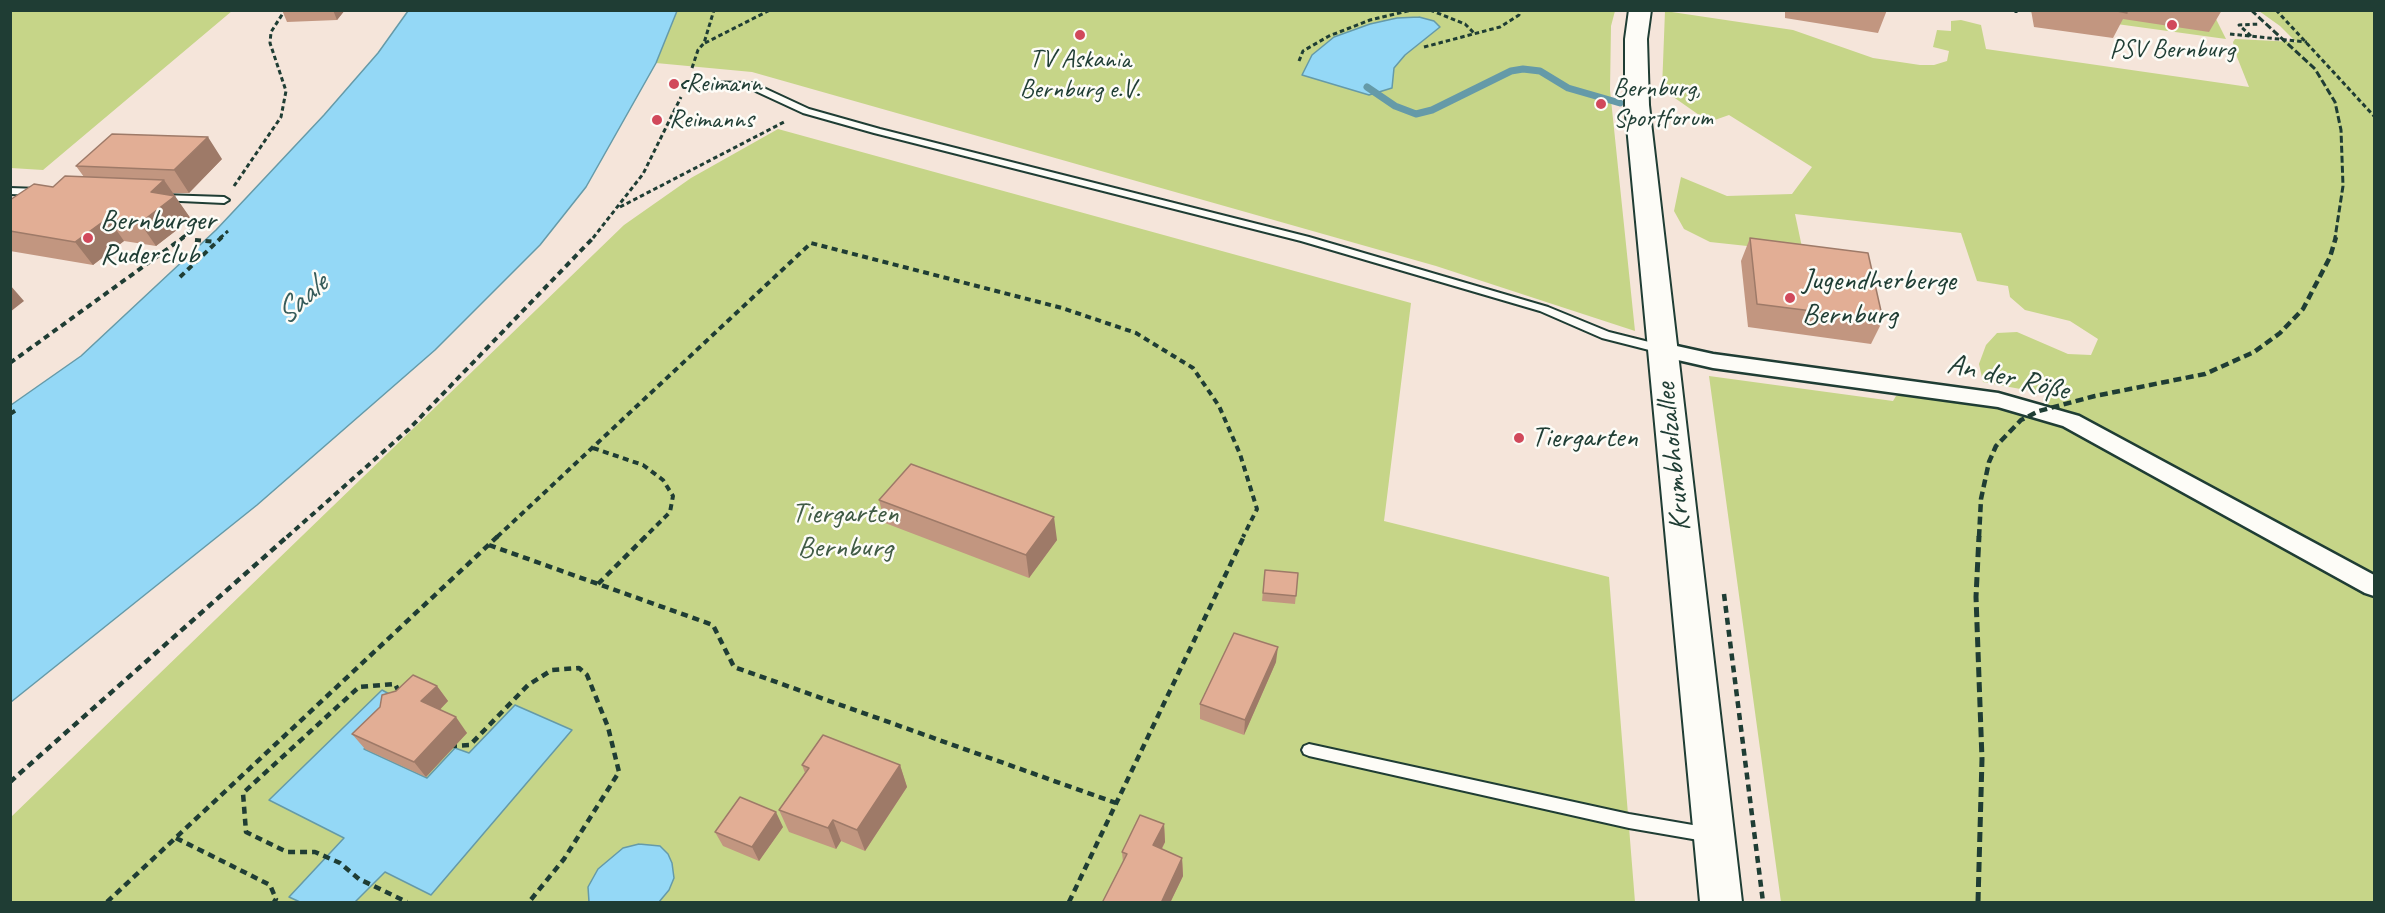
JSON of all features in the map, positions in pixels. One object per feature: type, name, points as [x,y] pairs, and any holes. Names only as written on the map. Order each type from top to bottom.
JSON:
[{"type":"street","name":"Krumbholzallee","points":[[1640,10],[1636,41],[1637,105],[1721,903]]},
{"type":"street","name":"An der Röße","points":[[1663,350],[1713,361],[1998,400],[2071,421],[2374,586]]},
{"type":"lane","points":[[687,85],[750,85],[806,111],[888,134],[1316,242],[1544,309],[1606,335],[1663,350]]},
{"type":"lane","points":[[10,191],[49,193]]},
{"type":"lane","points":[[155,197],[224,200]]},
{"type":"lane","points":[[1309,750],[1629,821],[1714,836]]},
{"type":"path","points":[[704,43],[714,10]]},
{"type":"path","points":[[10,782],[409,429],[601,230],[643,174],[687,85],[698,50],[704,43],[770,10]]},
{"type":"path","points":[[1299,61],[1303,51],[1329,36],[1370,20],[1412,10]]},
{"type":"path","points":[[1430,10],[1465,24],[1474,34]]},
{"type":"path","points":[[1424,47],[1500,27],[1520,15],[1520,10]]},
{"type":"path","points":[[2276,10],[2374,116]]},
{"type":"path","points":[[2252,37],[2239,25],[2260,24]]},
{"type":"path","points":[[2230,34],[2307,42]]},
{"type":"path","points":[[2272,35],[2275,39]]},
{"type":"path","points":[[616,209],[806,111]]},
{"type":"path","points":[[180,277],[228,231]]},
{"type":"path","points":[[195,240],[217,242]]},
{"type":"path","points":[[107,903],[811,243],[1062,308],[1136,333],[1193,368],[1219,406],[1240,454],[1257,509],[1069,903]]},
{"type":"path","points":[[177,258],[198,260]]},
{"type":"path","points":[[10,414],[18,409]]},
{"type":"path","points":[[593,448],[643,465],[663,480],[673,496],[670,512],[598,584]]},
{"type":"path","points":[[489,545],[713,625],[734,667],[1116,803]]},
{"type":"path","points":[[445,746],[470,745],[528,685],[552,670],[579,668],[588,675],[608,727],[619,772],[564,859],[529,903]]},
{"type":"path","points":[[401,694],[395,684],[359,687],[243,794],[246,832],[287,852],[315,852],[340,864],[359,879],[407,903]]},
{"type":"path","points":[[176,838],[270,885],[276,899],[274,903]]},
{"type":"green space","points":[[11,10],[232,11],[43,170],[11,168]]},
{"type":"green space","points":[[677,11],[1615,11],[1611,26],[1610,90],[1635,331],[1436,266],[752,72],[656,63]]},
{"type":"green space","points":[[1665,11],[1793,30],[1873,58],[1920,65],[1934,65],[1947,61],[1949,51],[1933,47],[1937,30],[1951,31],[1951,21],[1961,20],[1981,25],[1986,49],[2249,87],[2235,52],[2233,42],[2235,39],[2296,42],[2280,26],[2259,11],[2374,11],[2374,902],[1781,902],[1709,376],[1893,401],[1896,396],[1907,395],[2007,410],[2048,420],[2047,394],[1983,382],[1979,364],[1986,345],[1997,333],[2017,332],[2068,354],[2091,355],[2098,339],[2070,321],[2025,310],[2010,297],[2008,286],[1977,281],[1961,233],[1795,214],[1803,252],[1710,242],[1684,229],[1674,211],[1681,177],[1727,196],[1792,194],[1812,167],[1729,115],[1709,122],[1662,89]]},
{"type":"green space","name":"PSV Bernburg","points":[[2022,11],[2212,11],[2226,39]]},
{"type":"green space","name":"Tiergarten Bernburg","points":[[778,129],[1411,303],[1384,521],[1609,577],[1635,902],[11,902],[11,817],[624,225],[691,178]]},
{"type":"water","name":"Saale","points":[[408,11],[677,11],[656,63],[586,187],[540,245],[435,350],[257,505],[11,702],[11,405],[81,356],[216,230],[324,115],[378,53]]},
{"type":"water","points":[[1419,17],[1434,21],[1440,27],[1405,55],[1394,68],[1392,88],[1369,95],[1302,75],[1312,55],[1334,37],[1370,24],[1397,18]]},
{"type":"water","points":[[382,690],[402,701],[391,722],[364,749],[427,778],[455,748],[469,753],[515,705],[572,730],[431,895],[385,872],[355,902],[300,902],[289,897],[344,838],[269,800]]},
{"type":"water","points":[[639,844],[660,846],[668,854],[672,863],[674,878],[669,890],[659,902],[589,902],[588,887],[598,869],[623,848]]},
{"type":"building","points":[[112,134],[208,137],[174,170],[76,166]]},
{"type":"building","points":[[65,176],[164,180],[151,192],[175,196],[140,223],[108,218],[75,242],[10,231],[10,200],[34,184],[53,187]]},
{"type":"building","points":[[1750,238],[1868,253],[1883,320],[1757,304]]},
{"type":"building","points":[[911,464],[1054,517],[1026,555],[879,500]]},
{"type":"building","points":[[1265,570],[1298,573],[1296,596],[1263,593]]},
{"type":"building","points":[[1234,633],[1278,647],[1245,720],[1200,704]]},
{"type":"building","points":[[413,675],[437,686],[421,701],[456,717],[414,762],[352,734],[380,707],[382,695],[396,691]]},
{"type":"building","points":[[823,735],[900,765],[857,830],[833,820],[828,828],[779,810],[809,768],[802,765]]},
{"type":"building","points":[[740,797],[776,812],[752,847],[715,832]]},
{"type":"building","points":[[1140,815],[1164,824],[1153,845],[1182,858],[1161,903],[1102,903],[1127,854],[1122,852]]},
{"type":"waterway","points":[[1367,87],[1395,106],[1416,114],[1432,110],[1511,71],[1523,69],[1540,71],[1568,88],[1620,103]]},
{"type":"railway","points":[[2251,10],[2315,69],[2335,102],[2341,130],[2343,186],[2335,238]]},
{"type":"railway","points":[[1979,537],[1981,499],[1989,462],[1996,446],[2021,420],[2039,411],[2095,396],[2205,374],[2254,352],[2280,333],[2303,309],[2330,257],[2336,237]]},
{"type":"railway","points":[[1978,902],[1982,759],[1976,597],[1979,536]]},
{"type":"place","name":"PSV Bernburg","points":[[2172,25]]},
{"type":"place","name":"TV Askania Bernburg e.V.","points":[[1080,35]]},
{"type":"place","name":"Reimann","points":[[674,84]]},
{"type":"place","name":"Bernburg, Sportforum","points":[[1601,104]]},
{"type":"place","name":"Reimanns","points":[[657,120]]},
{"type":"place","name":"Bernburger Ruderclub","points":[[88,238]]},
{"type":"place","name":"Jugendherberge Bernburg","points":[[1790,298]]},
{"type":"place","name":"Tiergarten","points":[[1519,438]]}]
